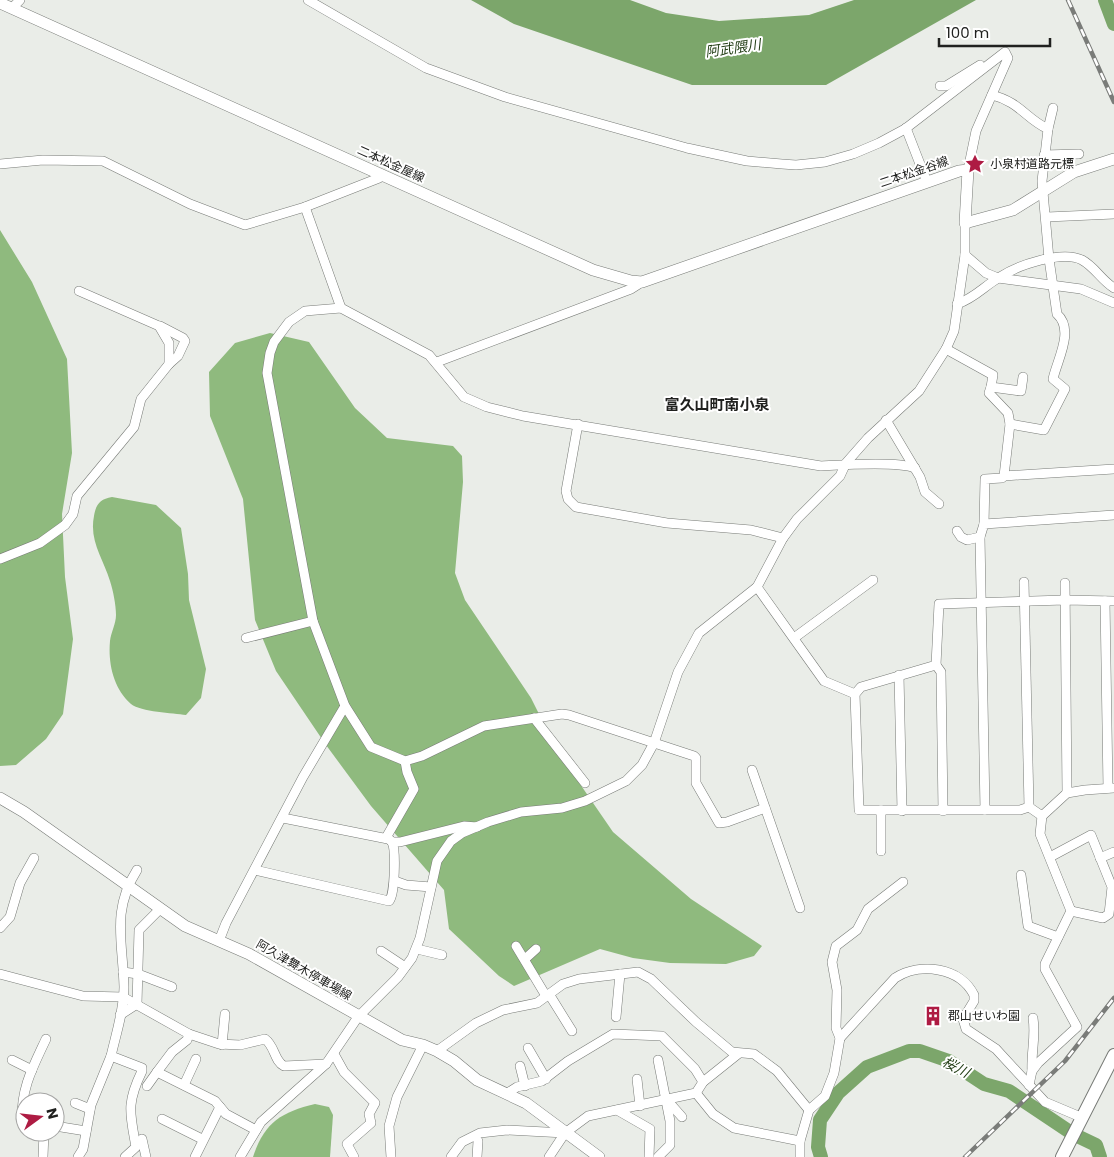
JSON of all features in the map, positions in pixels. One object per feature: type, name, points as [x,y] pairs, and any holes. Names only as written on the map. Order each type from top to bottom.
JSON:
[{"type":"highway","points":[[1064,1153],[1114,1055]]},
{"type":"main road","name":"二本松金屋線","points":[[0,3],[16,4],[382,175],[593,270],[631,281],[642,282]]},
{"type":"main road","points":[[965,223],[1013,210],[1074,172],[1114,158]]},
{"type":"main road","name":"二本松金谷線","points":[[642,282],[927,182],[968,170],[965,223]]},
{"type":"main road","name":"阿久津舞木停車場線","points":[[0,798],[185,926],[219,940],[286,975],[402,1040],[423,1045],[437,1051],[454,1061],[477,1080],[534,1108],[599,1157]]},
{"type":"street","points":[[308,0],[426,68],[538,108],[723,156],[764,163],[809,164],[853,154],[906,128],[1002,55]]},
{"type":"street","points":[[940,86],[946,86],[1002,55]]},
{"type":"street","points":[[968,170],[976,131],[1008,58],[1002,55]]},
{"type":"street","points":[[992,95],[1008,100],[1020,107],[1036,122],[1048,129]]},
{"type":"street","points":[[1010,424],[1044,430],[1065,389],[1053,379],[1063,346],[1065,329],[1062,318],[1057,314],[1049,259],[1044,192],[1044,155],[1053,108]]},
{"type":"street","points":[[906,128],[927,182]]},
{"type":"street","points":[[1044,155],[1079,154]]},
{"type":"street","points":[[0,164],[43,160],[103,161],[190,204],[245,225],[305,207],[379,178],[382,175]]},
{"type":"street","points":[[305,207],[341,308]]},
{"type":"street","points":[[1047,217],[1114,214]]},
{"type":"street","points":[[240,1157],[256,1130],[270,1113],[326,1064],[358,1017],[405,967],[417,949],[437,860],[444,848],[462,834],[477,827],[521,812],[562,808],[585,801],[626,781],[634,774],[654,743],[678,672],[693,643],[707,625],[757,587],[783,538],[797,519],[840,476],[846,463],[886,420],[919,391],[946,349],[954,331],[965,255],[965,223]]},
{"type":"street","points":[[957,304],[970,299],[998,278],[1022,266],[1065,256],[1079,259],[1088,264],[1104,282],[1114,289],[1112,302],[1088,291],[998,278],[986,273],[965,255]]},
{"type":"street","points":[[437,362],[631,289],[642,282]]},
{"type":"street","points":[[0,559],[40,543],[65,525],[73,514],[77,496],[134,427],[141,398],[178,356],[185,341],[159,326],[79,290]]},
{"type":"street","points":[[765,808],[727,822],[719,823],[696,783],[696,758],[569,715],[534,718],[484,726],[440,748],[405,761],[371,747],[345,706],[313,621],[267,373],[268,360],[274,342],[299,314],[320,308],[341,308],[429,354],[437,362],[457,391],[471,402],[523,416],[821,466],[846,463],[855,466],[902,465],[915,468]]},
{"type":"street","points":[[159,326],[168,343],[169,364]]},
{"type":"street","points":[[946,349],[993,375],[992,388],[989,394],[1008,413],[1010,424],[1004,476]]},
{"type":"street","points":[[992,388],[1021,391],[1023,377]]},
{"type":"street","points":[[886,420],[915,468],[923,483],[925,492],[939,504]]},
{"type":"street","points":[[578,424],[566,491],[568,499],[576,507],[668,523],[751,530],[783,538]]},
{"type":"street","points":[[985,810],[980,537],[984,524],[985,479],[1002,478],[1004,476],[1114,469]]},
{"type":"street","points":[[984,524],[1114,515]]},
{"type":"street","points":[[957,531],[967,540],[980,537]]},
{"type":"street","points":[[794,638],[873,580]]},
{"type":"street","points":[[1024,582],[1029,807]]},
{"type":"street","points":[[1065,583],[1067,794]]},
{"type":"street","points":[[757,587],[824,681],[855,694]]},
{"type":"street","points":[[943,811],[942,672],[936,665],[939,604],[1065,600],[1110,601],[1111,788],[1067,794],[1042,816],[1040,834],[1071,911],[1045,969],[1077,1027],[1032,1071]]},
{"type":"street","points":[[246,638],[313,621]]},
{"type":"street","points":[[936,665],[862,687],[855,694],[859,810],[1020,810],[1029,807]]},
{"type":"street","points":[[899,675],[902,811]]},
{"type":"street","points":[[219,940],[226,923],[303,777],[345,706]]},
{"type":"street","points":[[534,718],[585,783]]},
{"type":"street","points":[[255,870],[389,902],[395,881],[390,841],[387,836],[414,792],[405,761]]},
{"type":"street","points":[[752,770],[800,908]]},
{"type":"street","points":[[1029,807],[1042,816]]},
{"type":"street","points":[[881,810],[881,851]]},
{"type":"street","points":[[283,818],[400,842],[464,826],[477,827]]},
{"type":"street","points":[[1050,857],[1091,835],[1112,887],[1109,914],[1103,918],[1071,911]]},
{"type":"street","points":[[1100,858],[1114,852]]},
{"type":"street","points":[[0,928],[10,917],[20,883],[34,858]]},
{"type":"street","points":[[78,1157],[83,1149],[90,1109],[111,1056],[120,1015],[123,998],[123,972],[120,916],[127,886],[137,870]]},
{"type":"street","points":[[1021,875],[1028,926],[1058,937]]},
{"type":"street","points":[[395,881],[411,886],[431,887]]},
{"type":"street","points":[[800,1157],[800,1141],[809,1110],[825,1096],[832,1083],[840,1038],[836,1028],[837,990],[832,962],[836,946],[857,930],[868,909],[903,882]]},
{"type":"street","points":[[137,1004],[139,930],[160,909]]},
{"type":"street","points":[[516,946],[525,959],[528,969],[548,995],[572,1032]]},
{"type":"street","points":[[417,949],[442,955]]},
{"type":"street","points":[[525,959],[536,949]]},
{"type":"street","points":[[381,951],[405,967]]},
{"type":"street","points":[[840,1038],[899,975],[929,969],[945,971],[962,981],[974,996],[974,1001],[964,1016],[965,1027],[996,1049],[1045,1102],[1083,1119]]},
{"type":"street","points":[[123,972],[138,974],[172,988]]},
{"type":"street","points":[[437,1051],[476,1023],[503,1010],[536,1003],[563,984],[579,979],[638,972],[644,974],[696,1022],[732,1052],[738,1054]]},
{"type":"street","points":[[0,974],[83,996],[123,998],[190,1034],[222,1045],[240,1045],[263,1039],[270,1043],[282,1065],[326,1064]]},
{"type":"street","points":[[616,1017],[620,974]]},
{"type":"street","points":[[120,1015],[137,1004]]},
{"type":"street","points":[[222,1045],[226,1014]]},
{"type":"street","points":[[1029,1085],[1032,1071],[1031,1047],[1035,1030],[1033,1018]]},
{"type":"street","points":[[147,1086],[172,1052],[187,1040],[190,1034]]},
{"type":"street","points":[[506,1094],[546,1079],[568,1060],[607,1036],[635,1034],[662,1036],[695,1069],[703,1082]]},
{"type":"street","points":[[23,1092],[46,1039]]},
{"type":"street","points":[[391,1157],[389,1126],[397,1097],[423,1045]]},
{"type":"street","points":[[528,1048],[546,1079]]},
{"type":"street","points":[[549,1157],[565,1133],[588,1116],[696,1093],[703,1082],[738,1054],[748,1052],[754,1054],[778,1073],[809,1110]]},
{"type":"street","points":[[334,1054],[344,1072],[376,1102],[369,1114],[371,1123],[347,1144],[354,1157]]},
{"type":"street","points":[[111,1056],[142,1068],[133,1093],[129,1114],[136,1147],[125,1157]]},
{"type":"street","points":[[184,1085],[196,1059]]},
{"type":"street","points":[[12,1060],[32,1070]]},
{"type":"street","points":[[658,1060],[670,1121],[670,1145],[658,1157]]},
{"type":"street","points":[[778,1073],[784,1064]]},
{"type":"street","points":[[520,1066],[525,1086]]},
{"type":"street","points":[[158,1072],[215,1101],[226,1114],[256,1130]]},
{"type":"street","points":[[637,1079],[640,1106]]},
{"type":"street","points":[[696,1093],[713,1114],[734,1128],[800,1141]]},
{"type":"street","points":[[666,1100],[682,1117]]},
{"type":"street","points":[[75,1103],[90,1109]]},
{"type":"street","points":[[195,1157],[202,1139],[220,1107]]},
{"type":"street","points":[[617,1110],[650,1129],[649,1157]]},
{"type":"street","points":[[162,1119],[202,1139]]},
{"type":"street","points":[[65,1128],[86,1131]]},
{"type":"street","points":[[451,1157],[462,1142],[480,1133],[508,1130],[565,1133]]},
{"type":"street","points":[[142,1139],[146,1157]]},
{"type":"street","points":[[477,1157],[478,1141]]},
{"type":"street","points":[[44,1142],[44,1157]]},
{"type":"shaded area","points":[[0,230],[32,282],[67,359],[72,453],[62,514],[65,577],[73,639],[63,714],[46,739],[16,765],[0,766]]},
{"type":"shaded area","points":[[270,333],[309,342],[355,408],[387,438],[453,446],[462,456],[463,482],[455,573],[465,600],[531,698],[558,752],[613,832],[691,899],[762,946],[754,956],[726,964],[670,963],[633,958],[600,949],[514,986],[499,976],[449,929],[444,890],[371,806],[326,745],[276,671],[255,620],[243,499],[210,416],[209,372],[235,343]]},
{"type":"shaded area","points":[[112,497],[156,505],[181,528],[188,574],[189,600],[206,669],[201,698],[186,715],[136,707],[125,698],[113,675],[110,649],[116,618],[115,602],[110,581],[93,533],[97,505],[104,499]]},
{"type":"shaded area","points":[[315,1104],[329,1107],[333,1115],[330,1157],[253,1157],[257,1145],[268,1127],[275,1121],[283,1115]]},
{"type":"water","name":"阿武隈川","points":[[471,0],[630,0],[666,13],[719,21],[809,15],[854,0],[976,0],[826,85],[692,85],[514,24]]},
{"type":"waterway","name":"桜川","points":[[1105,0],[1114,24]]},
{"type":"waterway","name":"桜川","points":[[821,1157],[818,1147],[820,1120],[838,1093],[867,1067],[909,1051],[920,1051],[949,1061],[984,1084],[1009,1091],[1073,1134],[1096,1145],[1100,1157]]},
{"type":"railway","points":[[1068,0],[1114,102]]},
{"type":"railway","points":[[965,1157],[1065,1061],[1114,998]]},
{"type":"place","name":"小泉村道路元標","points":[[975,164]]},
{"type":"place","name":"郡山せいわ園","points":[[933,1016]]},
{"type":"district","name":"富久山町南小泉","points":[[717,405]]}]
